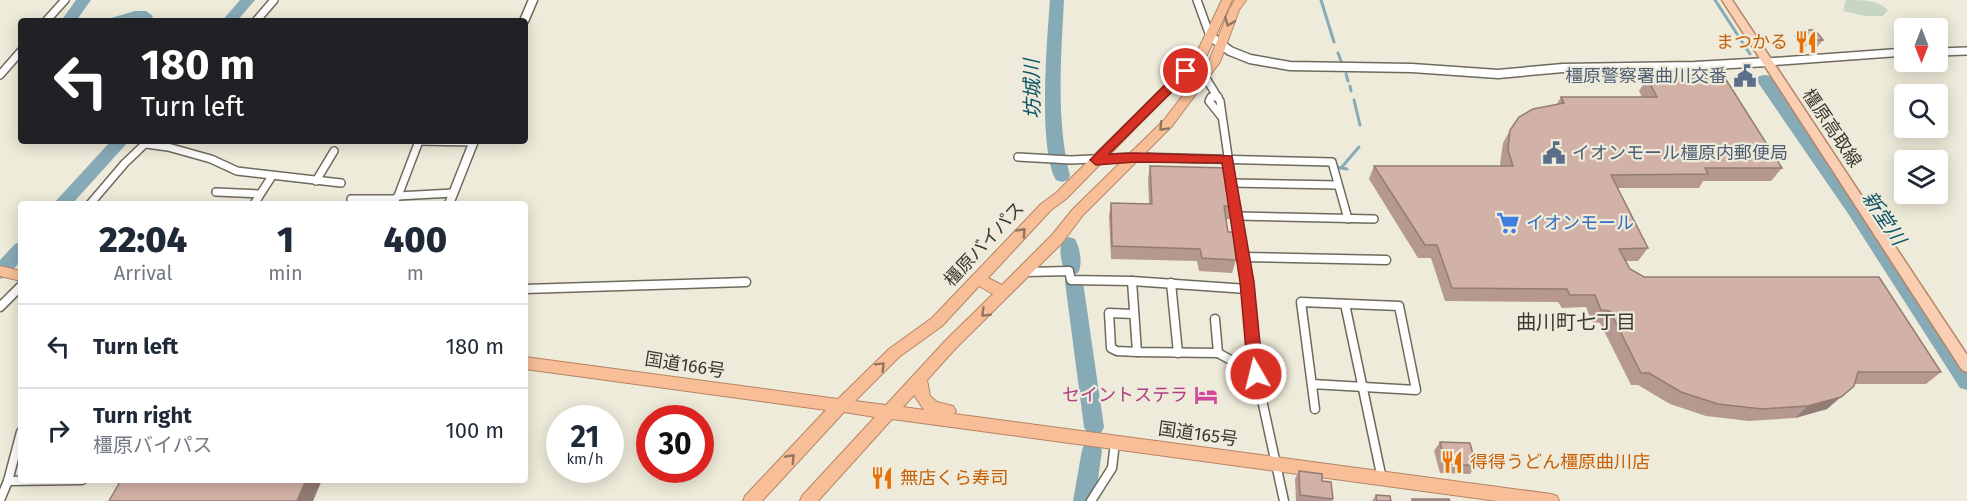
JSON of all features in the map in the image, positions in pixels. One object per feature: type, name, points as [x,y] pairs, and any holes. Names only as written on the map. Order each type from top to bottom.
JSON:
[{"type":"highway","name":"橿原バイパス","points":[[751,501],[839,407],[894,353],[937,322],[1046,207],[1061,196],[1186,71],[1203,52],[1227,0]]},
{"type":"highway","points":[[808,501],[951,344],[1025,272],[1057,239],[1078,212],[1168,123],[1214,62],[1234,10],[1241,0]]},
{"type":"highway","points":[[0,272],[18,275]]},
{"type":"highway","points":[[978,279],[1004,293]]},
{"type":"highway","name":"国道166号","points":[[528,363],[639,377],[839,407]]},
{"type":"highway","points":[[920,380],[920,396],[927,404],[936,409],[962,413],[981,423]]},
{"type":"highway","name":"国道165号","points":[[839,407],[981,423],[1382,479],[1489,497],[1551,501]]},
{"type":"main road","name":"橿原高取線","points":[[1727,0],[1967,366]]},
{"type":"street","points":[[49,18],[65,0]]},
{"type":"street","points":[[259,18],[274,0]]},
{"type":"street","points":[[525,18],[533,0]]},
{"type":"street","points":[[1197,0],[1210,36],[1221,46],[1250,59],[1277,65],[1412,68],[1480,74],[1563,68],[1695,66],[1894,53]]},
{"type":"street","points":[[1948,52],[1967,51]]},
{"type":"street","points":[[0,75],[18,54]]},
{"type":"street","points":[[1204,75],[1218,97],[1211,97],[1209,101],[1221,117],[1243,257],[1256,374],[1284,501]]},
{"type":"street","points":[[93,201],[145,144]]},
{"type":"street","points":[[155,144],[211,159],[232,170],[341,183]]},
{"type":"street","points":[[395,200],[417,144]]},
{"type":"street","points":[[450,201],[473,144]]},
{"type":"street","points":[[316,181],[334,151]]},
{"type":"street","points":[[1018,157],[1096,160],[1135,157],[1332,165],[1348,219]]},
{"type":"street","points":[[256,201],[272,176]]},
{"type":"street","points":[[1231,183],[1337,185]]},
{"type":"street","points":[[216,192],[260,194]]},
{"type":"street","points":[[351,199],[395,200],[453,193]]},
{"type":"street","points":[[1237,216],[1374,219]]},
{"type":"street","points":[[1243,257],[1386,260]]},
{"type":"street","points":[[1025,272],[1069,271],[1071,280],[1132,280],[1247,289]]},
{"type":"street","points":[[1132,280],[1137,352]]},
{"type":"street","points":[[528,289],[746,282]]},
{"type":"street","points":[[1170,283],[1178,353]]},
{"type":"street","points":[[0,308],[18,289]]},
{"type":"street","points":[[1312,384],[1416,390],[1399,306],[1302,302],[1315,409]]},
{"type":"street","points":[[1346,304],[1361,387],[1382,479]]},
{"type":"street","points":[[1134,314],[1109,313],[1111,348],[1117,351],[1137,352],[1218,353],[1256,374]]},
{"type":"street","points":[[1215,319],[1218,353]]},
{"type":"street","points":[[1091,501],[1112,468],[1115,442]]},
{"type":"street","points":[[0,500],[8,481],[18,443]]},
{"type":"street","points":[[8,481],[18,481]]},
{"type":"green space","points":[[1846,0],[1875,2],[1888,10],[1883,16],[1866,16],[1843,11]]},
{"type":"building","points":[[1800,30],[1815,30],[1823,40],[1807,40]]},
{"type":"building","name":"イオンモール","points":[[1647,78],[1725,78],[1782,168],[1705,168],[1708,174],[1611,175],[1648,248],[1619,249],[1630,269],[1644,277],[1879,277],[1941,372],[1858,372],[1854,386],[1841,397],[1808,406],[1762,409],[1718,404],[1681,392],[1649,373],[1641,373],[1610,311],[1601,310],[1595,295],[1570,295],[1567,289],[1452,288],[1437,245],[1425,245],[1374,166],[1513,166],[1508,150],[1510,130],[1519,117],[1533,109],[1564,103],[1561,97],[1657,97]]},
{"type":"building","points":[[1150,166],[1229,168],[1236,206],[1224,206],[1228,232],[1233,232],[1236,260],[1202,258],[1200,249],[1112,246],[1111,203],[1152,204]]},
{"type":"building","points":[[1440,442],[1470,443],[1476,465],[1446,465]]},
{"type":"building","points":[[1299,471],[1322,474],[1322,481],[1331,482],[1333,499],[1300,495]]},
{"type":"building","points":[[119,483],[305,483],[297,501],[109,501]]},
{"type":"building","points":[[1376,495],[1390,496],[1391,501],[1377,501]]},
{"type":"building","points":[[1412,499],[1449,499],[1450,501],[1412,501]]},
{"type":"waterway","points":[[70,18],[84,0]]},
{"type":"waterway","points":[[232,18],[248,0]]},
{"type":"waterway","name":"坊城川","points":[[1057,0],[1053,62],[1056,152],[1062,176]]},
{"type":"waterway","points":[[1321,0],[1334,42]]},
{"type":"waterway","name":"新堂川","points":[[1715,0],[1750,54]]},
{"type":"waterway","points":[[127,18],[146,16],[145,18]]},
{"type":"waterway","points":[[1338,53],[1341,61]]},
{"type":"waterway","points":[[1346,74],[1348,81]]},
{"type":"waterway","name":"新堂川","points":[[1765,80],[1855,210],[1967,382]]},
{"type":"waterway","points":[[1350,86],[1351,91]]},
{"type":"waterway","points":[[1354,100],[1360,125]]},
{"type":"waterway","points":[[65,201],[118,144]]},
{"type":"waterway","points":[[1341,168],[1359,147]]},
{"type":"waterway","points":[[1147,161],[1246,163]]},
{"type":"waterway","points":[[1325,165],[1341,168]]},
{"type":"waterway","points":[[1341,168],[1347,169]]},
{"type":"waterway","name":"坊城川","points":[[1069,244],[1072,268]]},
{"type":"waterway","points":[[0,272],[18,252]]},
{"type":"waterway","name":"坊城川","points":[[1074,282],[1094,427]]},
{"type":"waterway","name":"坊城川","points":[[1084,501],[1092,450]]},
{"type":"place","name":"まつかる","points":[[1806,42]]},
{"type":"place","name":"橿原警察署曲川交番","points":[[1745,76]]},
{"type":"place","name":"イオンモール橿原内郵便局","points":[[1554,153]]},
{"type":"place","name":"イオンモール","points":[[1508,223]]},
{"type":"place","name":"セイントステラ","points":[[1206,395]]},
{"type":"place","name":"得得うどん橿原曲川店","points":[[1452,462]]},
{"type":"place","name":"無店くら寿司","points":[[882,478]]},
{"type":"district","name":"曲川町七丁目","points":[[1576,322]]},
{"type":"route","points":[[1186,71],[1096,160],[1135,157],[1228,159],[1247,282],[1256,374]]}]
